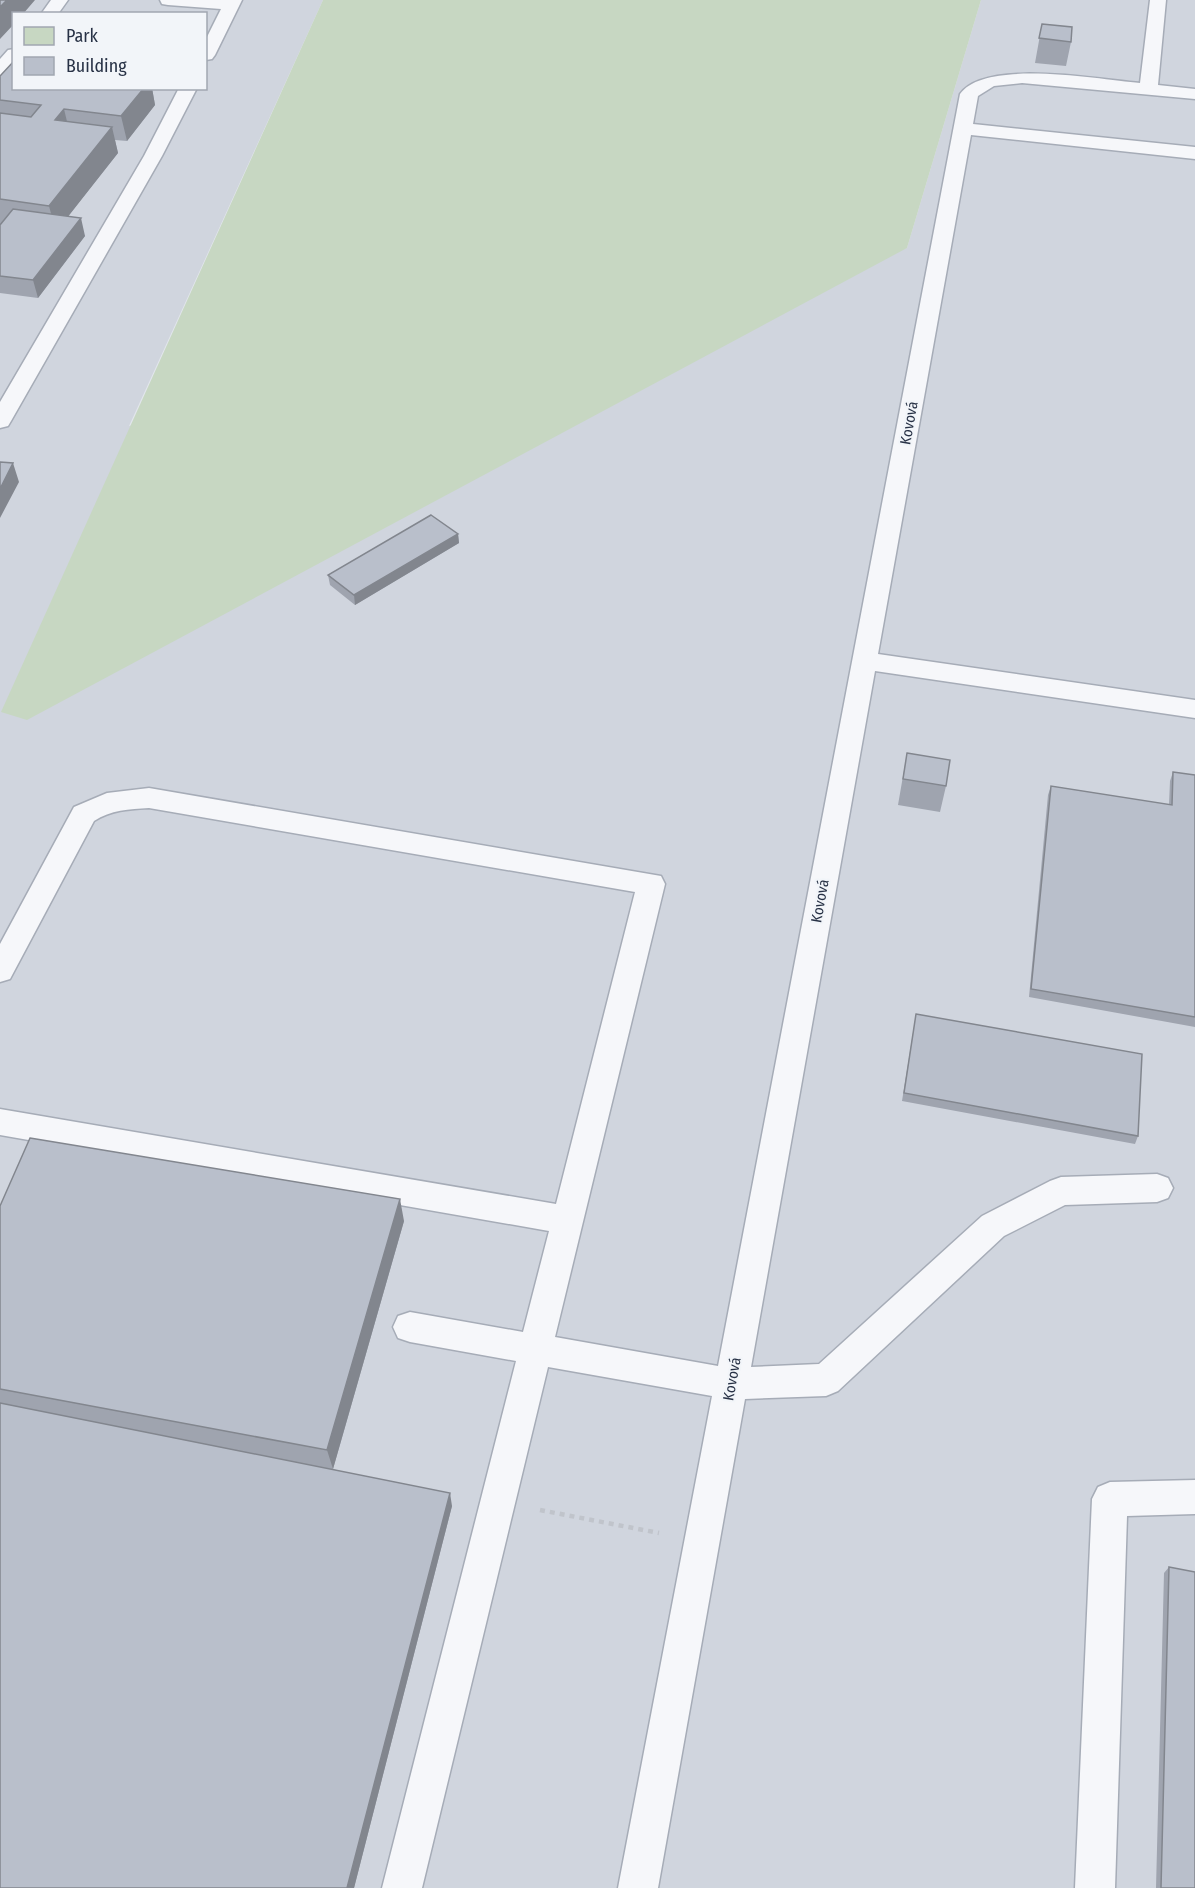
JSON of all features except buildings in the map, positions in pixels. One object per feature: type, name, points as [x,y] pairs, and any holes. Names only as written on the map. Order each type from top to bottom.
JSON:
[{"type":"lane","points":[[51,12],[60,0]]},
{"type":"lane","points":[[168,0],[232,3],[207,53]]},
{"type":"lane","points":[[1148,90],[1158,0]]},
{"type":"lane","points":[[0,70],[12,56]]},
{"type":"lane","name":"Kovová","points":[[638,1888],[969,94],[990,81],[1022,78],[1195,94]]},
{"type":"lane","points":[[0,421],[147,166],[187,90]]},
{"type":"lane","points":[[963,129],[1195,153]]},
{"type":"lane","points":[[864,661],[1195,709]]},
{"type":"lane","points":[[0,971],[84,814],[96,806],[118,800],[149,798],[651,884],[402,1888]]},
{"type":"lane","points":[[0,1122],[567,1220]]},
{"type":"lane","points":[[411,1327],[731,1384],[826,1380],[993,1226],[1061,1191],[1157,1188]]},
{"type":"lane","points":[[1095,1888],[1110,1499],[1195,1497]]},
{"type":"path","points":[[498,1502],[702,1541]]},
{"type":"shaded area","points":[[0,0],[323,0],[129,426],[907,248],[981,0],[1195,0],[1195,1888],[0,1888]]},
{"type":"green space","points":[[323,0],[981,0],[907,248],[27,720],[1,712]]}]
